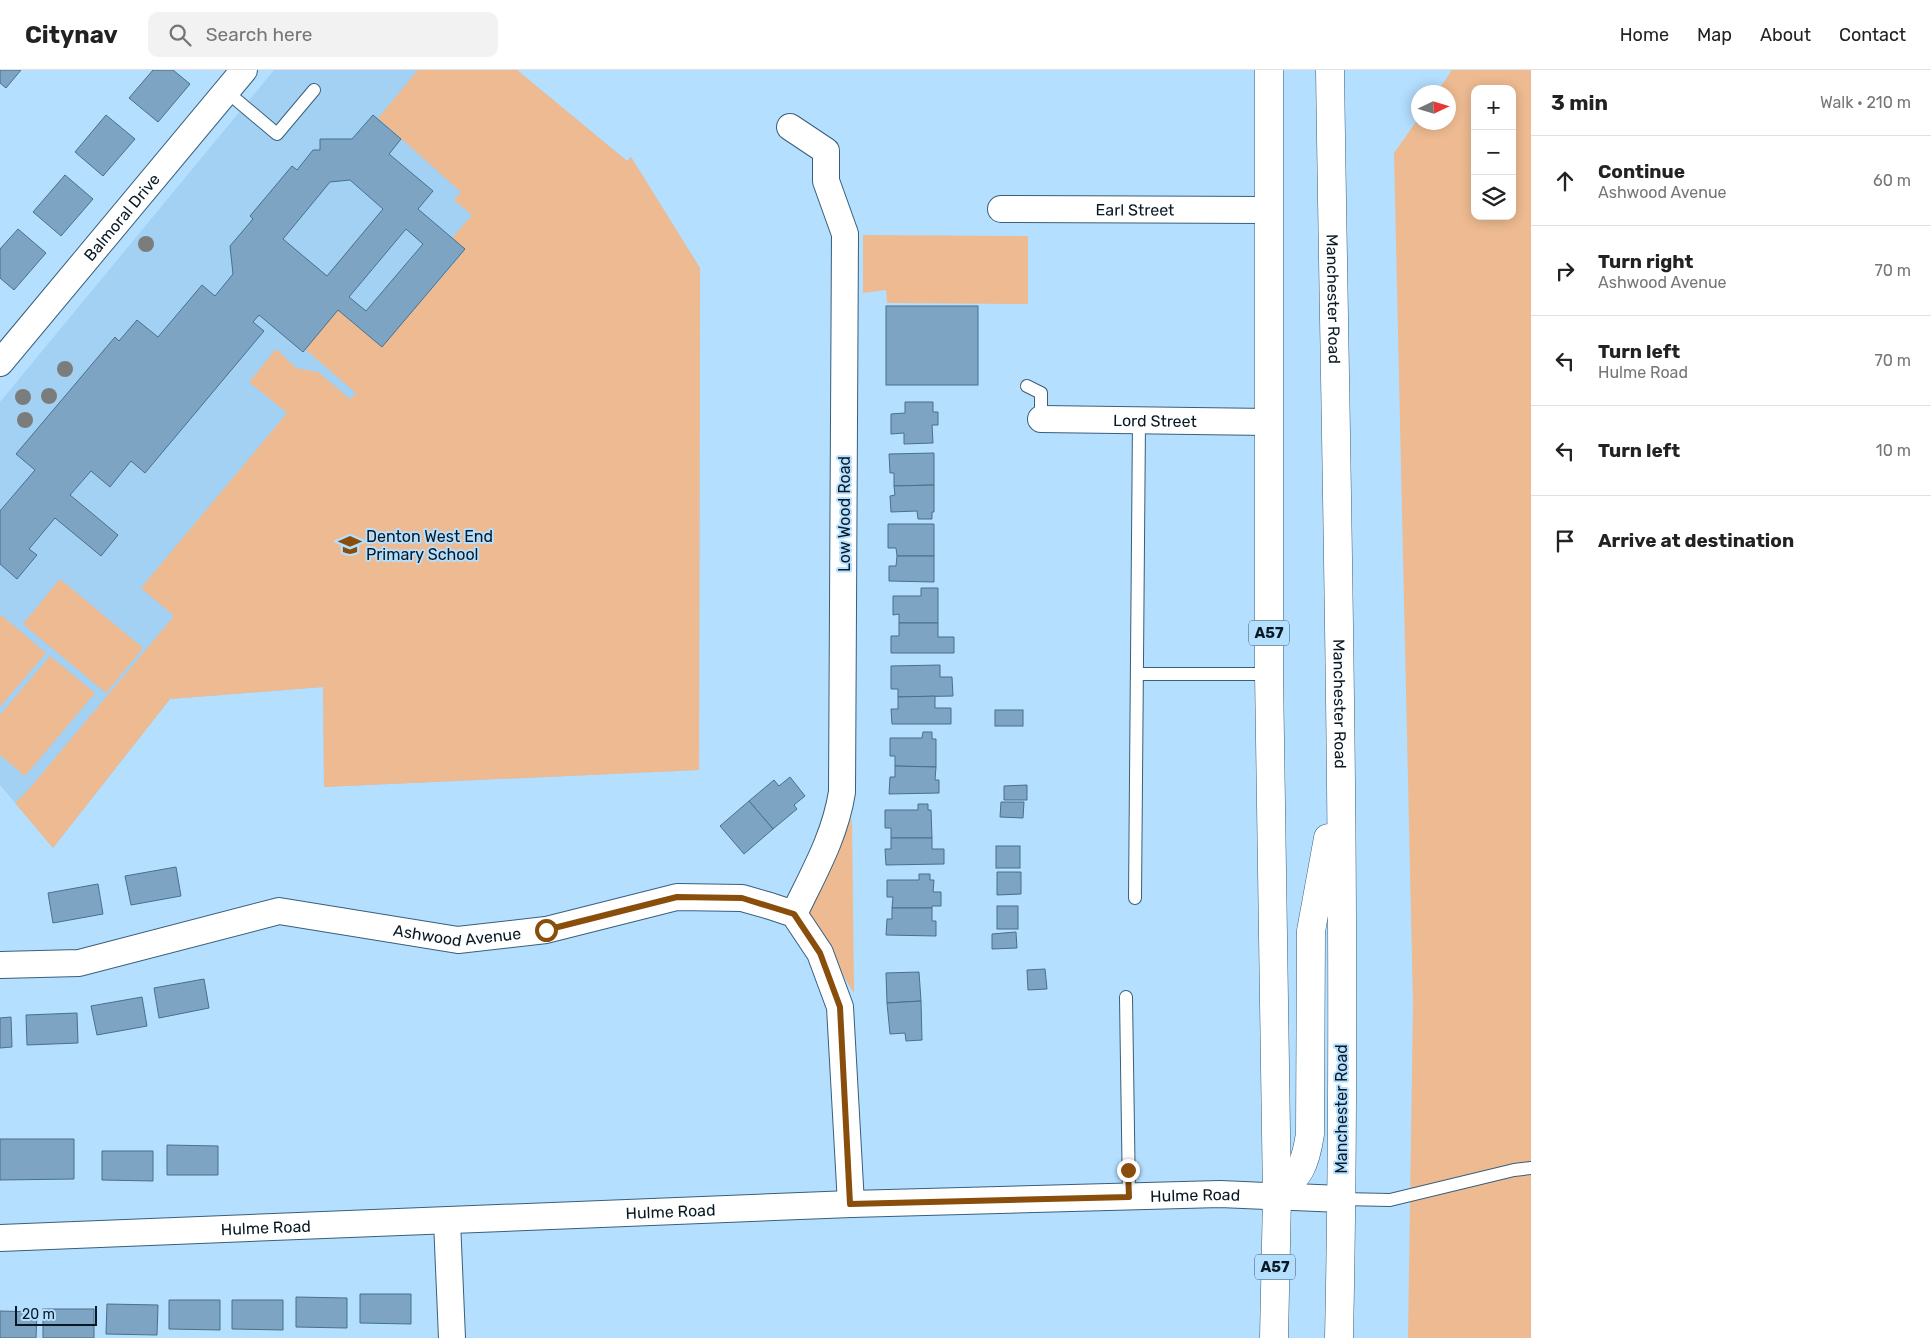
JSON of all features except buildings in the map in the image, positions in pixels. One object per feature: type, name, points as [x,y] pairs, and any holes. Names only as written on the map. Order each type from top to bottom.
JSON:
[{"type":"highway","name":"A57","points":[[1269,70],[1269,674],[1277,1197],[1274,1338]]},
{"type":"highway","name":"Manchester Road","points":[[1330,70],[1340,771],[1342,1199],[1339,1338]]},
{"type":"highway","points":[[1277,1197],[1300,1173],[1308,1149],[1310,1134],[1311,931],[1340,771]]},
{"type":"street","name":"Balmoral Drive","points":[[0,363],[244,70]]},
{"type":"street","name":"Low Wood Road","points":[[790,127],[826,151],[826,181],[845,234],[842,792],[838,816],[830,840],[794,914]]},
{"type":"street","name":"Earl Street","points":[[1001,209],[1268,210]]},
{"type":"street","name":"Lord Street","points":[[1041,419],[1269,422]]},
{"type":"street","name":"Ashwood Avenue","points":[[0,965],[79,962],[279,911],[458,940],[546,930],[677,897],[742,898],[794,914]]},
{"type":"street","points":[[794,914],[820,953],[840,1007],[850,1204]]},
{"type":"street","name":"Hulme Road","points":[[0,1238],[850,1204],[1220,1194],[1342,1199]]},
{"type":"street","points":[[447,1221],[452,1338]]},
{"type":"lane","points":[[226,91],[277,134],[314,90]]},
{"type":"lane","points":[[1027,386],[1041,393],[1041,419]]},
{"type":"lane","points":[[1135,898],[1139,421]]},
{"type":"lane","points":[[1137,674],[1269,674]]},
{"type":"lane","points":[[1126,997],[1129,1197]]},
{"type":"lane","points":[[1342,1199],[1390,1200],[1497,1174],[1531,1168]]},
{"type":"shaded area","name":"Denton West End Primary School","points":[[274,70],[517,70],[627,161],[631,157],[700,268],[699,770],[324,787],[323,687],[170,699],[53,848],[0,785],[0,402]]},
{"type":"shaded area","name":"Denton West End Primary School","points":[[418,70],[517,70],[627,161],[631,157],[700,268],[699,770],[324,787],[323,687],[170,699],[53,848],[15,803],[29,789],[174,616],[141,588],[287,413],[249,382],[276,349],[296,368],[318,372],[350,399],[356,393],[305,349],[338,310],[382,347],[465,250],[452,238],[472,215],[454,200],[461,192],[378,118]]},
{"type":"shaded area","points":[[1452,70],[1531,70],[1531,1338],[1408,1338],[1413,1004],[1394,153],[1411,129],[1456,130],[1456,85],[1442,85]]},
{"type":"shaded area","points":[[863,235],[1028,236],[1028,304],[887,303],[886,290],[863,293]]},
{"type":"shaded area","points":[[60,579],[143,648],[106,693],[23,624]]},
{"type":"shaded area","points":[[1,615],[46,653],[0,707],[0,617]]},
{"type":"shaded area","points":[[50,656],[95,693],[25,776],[0,755],[0,715]]},
{"type":"shaded area","points":[[852,818],[854,993],[807,918]]},
{"type":"place","name":"Denton West End Primary School","points":[[350,545]]},
{"type":"route","points":[[546,930],[677,897],[742,898],[794,914],[820,953],[840,1007],[850,1204],[1129,1197],[1128,1170]]}]
